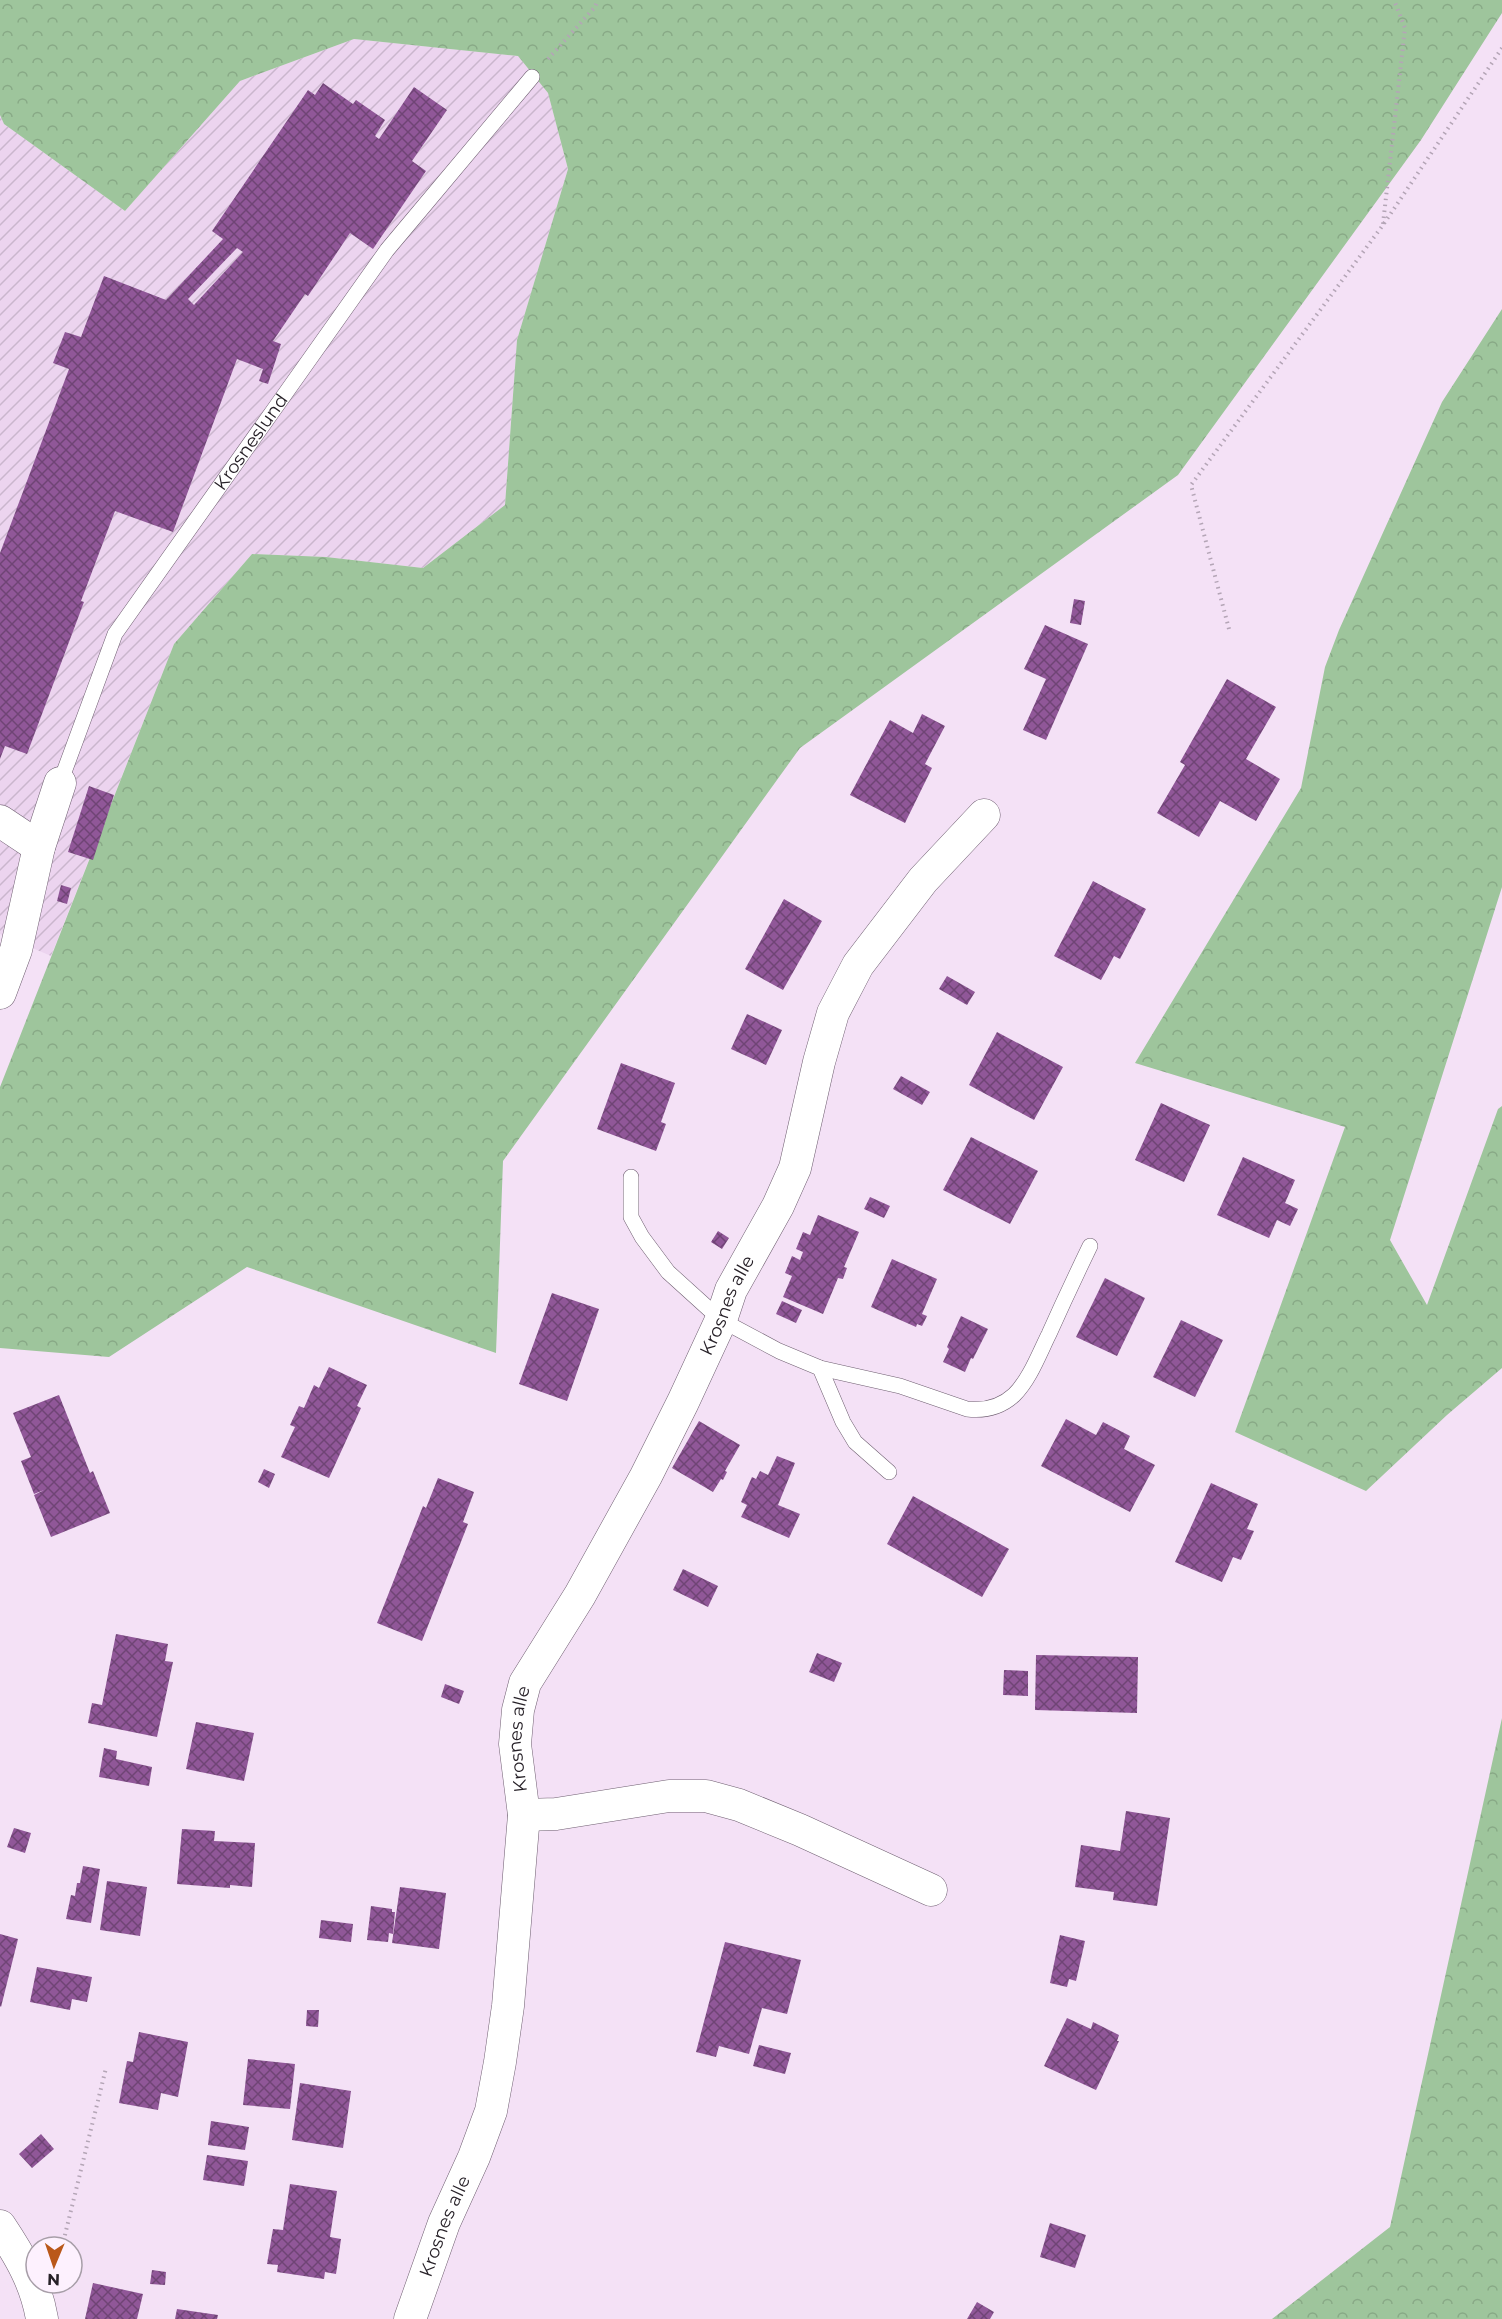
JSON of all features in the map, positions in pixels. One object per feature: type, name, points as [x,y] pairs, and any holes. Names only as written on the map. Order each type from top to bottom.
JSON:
[{"type":"street","name":"Krosneslund","points":[[1,986],[16,950],[39,847],[60,783]]},
{"type":"street","name":"Krosnes alle","points":[[410,2319],[444,2223],[474,2157],[490,2111],[508,2006],[524,1815],[515,1744],[518,1710],[525,1683],[580,1595],[646,1476],[721,1320],[731,1290],[778,1206],[795,1168],[819,1062],[833,1013],[858,965],[923,880],[984,815]]},
{"type":"street","points":[[0,821],[39,847]]},
{"type":"street","name":"Krosnes alle","points":[[524,1815],[556,1814],[669,1796],[706,1796],[739,1805],[931,1890]]},
{"type":"street","points":[[0,2226],[28,2271],[42,2319]]},
{"type":"lane","name":"Krosneslund","points":[[60,783],[115,634],[387,250],[532,77]]},
{"type":"lane","points":[[631,1177],[631,1217],[642,1237],[668,1272],[721,1320],[778,1351],[820,1368],[900,1386],[967,1409],[976,1410],[998,1406],[1015,1394],[1028,1375],[1090,1246]]},
{"type":"lane","points":[[820,1368],[843,1422],[855,1442],[889,1472]]},
{"type":"path","points":[[532,77],[595,7],[598,0]]},
{"type":"path","points":[[1383,225],[1405,28],[1395,0]]},
{"type":"path","points":[[1229,629],[1191,485],[1383,225],[1502,48]]},
{"type":"path","points":[[65,2235],[106,2068]]},
{"type":"shaded area","points":[[354,39],[518,56],[548,93],[568,169],[517,340],[505,505],[423,568],[326,557],[252,554],[174,644],[51,956],[0,934],[0,115],[4,124],[125,211],[240,81]]},
{"type":"green space","points":[[0,0],[1502,0],[1502,13],[1421,140],[1178,475],[800,748],[503,1161],[496,1353],[247,1267],[109,1357],[0,1348],[0,1087],[174,644],[252,554],[326,557],[423,568],[505,505],[517,340],[568,169],[548,93],[518,56],[354,39],[240,81],[125,211],[4,124],[0,115]]},
{"type":"green space","points":[[1502,309],[1502,887],[1390,1240],[1427,1305],[1498,1109],[1502,1106],[1502,1368],[1447,1415],[1366,1491],[1235,1432],[1345,1127],[1135,1063],[1301,788],[1325,667],[1339,630],[1442,402]]},
{"type":"green space","points":[[1502,1718],[1502,2319],[1272,2319],[1390,2227]]},
{"type":"building","points":[[323,83],[353,104],[356,100],[385,120],[375,136],[379,139],[414,87],[447,110],[412,161],[426,171],[373,249],[350,233],[308,296],[305,294],[273,341],[281,344],[268,384],[259,381],[263,369],[237,359],[173,532],[115,511],[81,601],[84,602],[27,754],[5,746],[0,759],[0,553],[69,369],[53,363],[65,332],[81,337],[104,276],[166,300],[223,239],[212,231],[308,90],[315,95]],"holes":[[[237,248],[243,252],[194,305],[188,299]]]},
{"type":"building","points":[[1074,599],[1085,601],[1081,625],[1070,623]]},
{"type":"building","points":[[1045,625],[1088,644],[1046,740],[1023,730],[1046,679],[1024,669]]},
{"type":"building","points":[[1227,679],[1276,707],[1246,759],[1280,779],[1256,821],[1220,801],[1199,837],[1157,813],[1185,765],[1180,762]]},
{"type":"building","points":[[922,714],[945,726],[925,764],[932,768],[905,823],[850,795],[890,720],[913,733]]},
{"type":"building","points":[[89,786],[114,795],[93,860],[68,852]]},
{"type":"building","points":[[1093,881],[1146,909],[1120,959],[1114,956],[1101,980],[1054,956]]},
{"type":"building","points":[[61,885],[71,888],[67,904],[57,901]]},
{"type":"building","points":[[784,899],[822,921],[783,990],[745,969]]},
{"type":"building","points":[[947,976],[975,992],[967,1005],[939,989]]},
{"type":"building","points":[[747,1014],[782,1030],[766,1065],[731,1049]]},
{"type":"building","points":[[997,1032],[1063,1067],[1034,1120],[969,1085]]},
{"type":"building","points":[[621,1063],[675,1083],[661,1122],[666,1124],[656,1151],[597,1129]]},
{"type":"building","points":[[901,1076],[930,1092],[922,1105],[893,1089]]},
{"type":"building","points":[[1161,1103],[1210,1125],[1184,1182],[1135,1160]]},
{"type":"building","points":[[971,1137],[1038,1171],[1010,1224],[943,1190]]},
{"type":"building","points":[[1243,1157],[1295,1180],[1285,1203],[1298,1209],[1290,1226],[1277,1220],[1269,1238],[1217,1215]]},
{"type":"building","points":[[870,1197],[890,1206],[884,1218],[864,1209]]},
{"type":"building","points":[[818,1215],[859,1232],[844,1267],[847,1268],[843,1279],[838,1278],[823,1314],[783,1297],[792,1276],[785,1273],[792,1256],[800,1260],[803,1252],[796,1249],[803,1232],[810,1235]]},
{"type":"building","points":[[718,1231],[729,1238],[722,1249],[711,1242]]},
{"type":"building","points":[[892,1259],[937,1279],[922,1314],[927,1316],[922,1326],[917,1324],[916,1327],[871,1307]]},
{"type":"building","points":[[1105,1278],[1145,1298],[1117,1356],[1076,1337]]},
{"type":"building","points":[[552,1293],[599,1309],[567,1401],[519,1384]]},
{"type":"building","points":[[782,1301],[802,1310],[796,1323],[776,1314]]},
{"type":"building","points":[[961,1316],[988,1329],[965,1372],[943,1362]]},
{"type":"building","points":[[1181,1320],[1223,1340],[1195,1397],[1153,1377]]},
{"type":"building","points":[[329,1367],[367,1385],[357,1406],[361,1408],[329,1478],[281,1457],[295,1427],[290,1425],[299,1406],[304,1408],[314,1385],[319,1388]]},
{"type":"building","points":[[59,1395],[90,1473],[93,1471],[110,1513],[51,1537],[34,1495],[44,1490],[34,1494],[21,1461],[31,1457],[13,1413]]},
{"type":"building","points":[[1066,1419],[1096,1435],[1103,1422],[1130,1436],[1124,1449],[1155,1465],[1130,1512],[1041,1466]]},
{"type":"building","points":[[699,1421],[740,1445],[725,1471],[727,1472],[723,1480],[721,1479],[713,1492],[672,1468]]},
{"type":"building","points":[[777,1456],[795,1463],[778,1505],[800,1514],[789,1538],[741,1517],[747,1505],[741,1502],[752,1477],[756,1479],[760,1471],[768,1475]]},
{"type":"building","points":[[264,1469],[275,1474],[269,1488],[258,1482]]},
{"type":"building","points":[[438,1478],[474,1492],[463,1522],[468,1524],[422,1641],[377,1623],[423,1506],[426,1508]]},
{"type":"building","points":[[1211,1483],[1258,1504],[1247,1529],[1254,1531],[1241,1560],[1233,1557],[1222,1582],[1175,1562]]},
{"type":"building","points":[[913,1496],[1009,1549],[982,1597],[887,1544]]},
{"type":"building","points":[[683,1569],[718,1586],[708,1607],[673,1590]]},
{"type":"building","points":[[116,1634],[168,1644],[165,1661],[173,1662],[157,1737],[88,1723],[92,1703],[102,1705]]},
{"type":"building","points":[[817,1653],[842,1663],[834,1682],[809,1672]]},
{"type":"building","points":[[1036,1655],[1138,1657],[1137,1713],[1035,1710]]},
{"type":"building","points":[[1004,1670],[1028,1671],[1028,1696],[1003,1695]]},
{"type":"building","points":[[445,1684],[464,1691],[459,1704],[441,1697]]},
{"type":"building","points":[[196,1722],[254,1733],[244,1781],[186,1769]]},
{"type":"building","points":[[104,1748],[117,1751],[116,1759],[152,1767],[149,1786],[99,1777]]},
{"type":"building","points":[[1126,1811],[1170,1818],[1157,1906],[1113,1900],[1114,1892],[1075,1887],[1081,1845],[1120,1851]]},
{"type":"building","points":[[14,1828],[31,1833],[25,1853],[7,1847]]},
{"type":"building","points":[[182,1829],[215,1831],[214,1841],[255,1843],[252,1887],[230,1885],[230,1888],[177,1884]]},
{"type":"building","points":[[83,1866],[100,1869],[91,1923],[66,1919],[71,1895],[75,1896]]},
{"type":"building","points":[[107,1881],[147,1887],[140,1936],[100,1930]]},
{"type":"building","points":[[400,1887],[446,1893],[439,1949],[392,1943]]},
{"type":"building","points":[[371,1906],[392,1909],[392,1912],[395,1912],[393,1934],[389,1933],[388,1942],[367,1940]]},
{"type":"building","points":[[321,1920],[353,1924],[351,1942],[319,1938]]},
{"type":"building","points":[[0,1934],[18,1939],[1,2007],[0,2006]]},
{"type":"building","points":[[1060,1935],[1085,1941],[1076,1981],[1069,1979],[1067,1987],[1050,1983]]},
{"type":"building","points":[[725,1942],[801,1960],[787,2014],[762,2008],[749,2054],[719,2046],[716,2057],[696,2052]]},
{"type":"building","points":[[37,1967],[92,1977],[87,2002],[72,1999],[70,2010],[30,2002]]},
{"type":"building","points":[[307,2010],[319,2010],[318,2027],[306,2026]]},
{"type":"building","points":[[1067,2018],[1091,2029],[1093,2022],[1119,2035],[1117,2041],[1119,2041],[1096,2090],[1044,2066]]},
{"type":"building","points":[[139,2032],[188,2042],[178,2097],[161,2093],[158,2110],[119,2103],[127,2061],[133,2062]]},
{"type":"building","points":[[759,2045],[791,2053],[785,2074],[753,2066]]},
{"type":"building","points":[[248,2059],[295,2064],[290,2109],[243,2105]]},
{"type":"building","points":[[300,2083],[351,2091],[343,2148],[292,2140]]},
{"type":"building","points":[[211,2121],[249,2127],[245,2150],[208,2145]]},
{"type":"building","points":[[41,2134],[54,2149],[32,2168],[19,2154]]},
{"type":"building","points":[[207,2155],[248,2161],[244,2186],[203,2180]]},
{"type":"building","points":[[290,2184],[337,2191],[330,2237],[341,2239],[336,2274],[325,2272],[324,2279],[277,2272],[278,2265],[267,2264],[273,2229],[283,2230]]},
{"type":"building","points":[[1050,2223],[1086,2235],[1075,2268],[1040,2257]]},
{"type":"building","points":[[152,2270],[166,2272],[165,2285],[150,2284]]},
{"type":"building","points":[[93,2283],[143,2294],[137,2319],[85,2319]]},
{"type":"building","points":[[977,2302],[994,2312],[990,2319],[967,2319]]},
{"type":"building","points":[[177,2309],[218,2315],[217,2319],[175,2319]]}]
